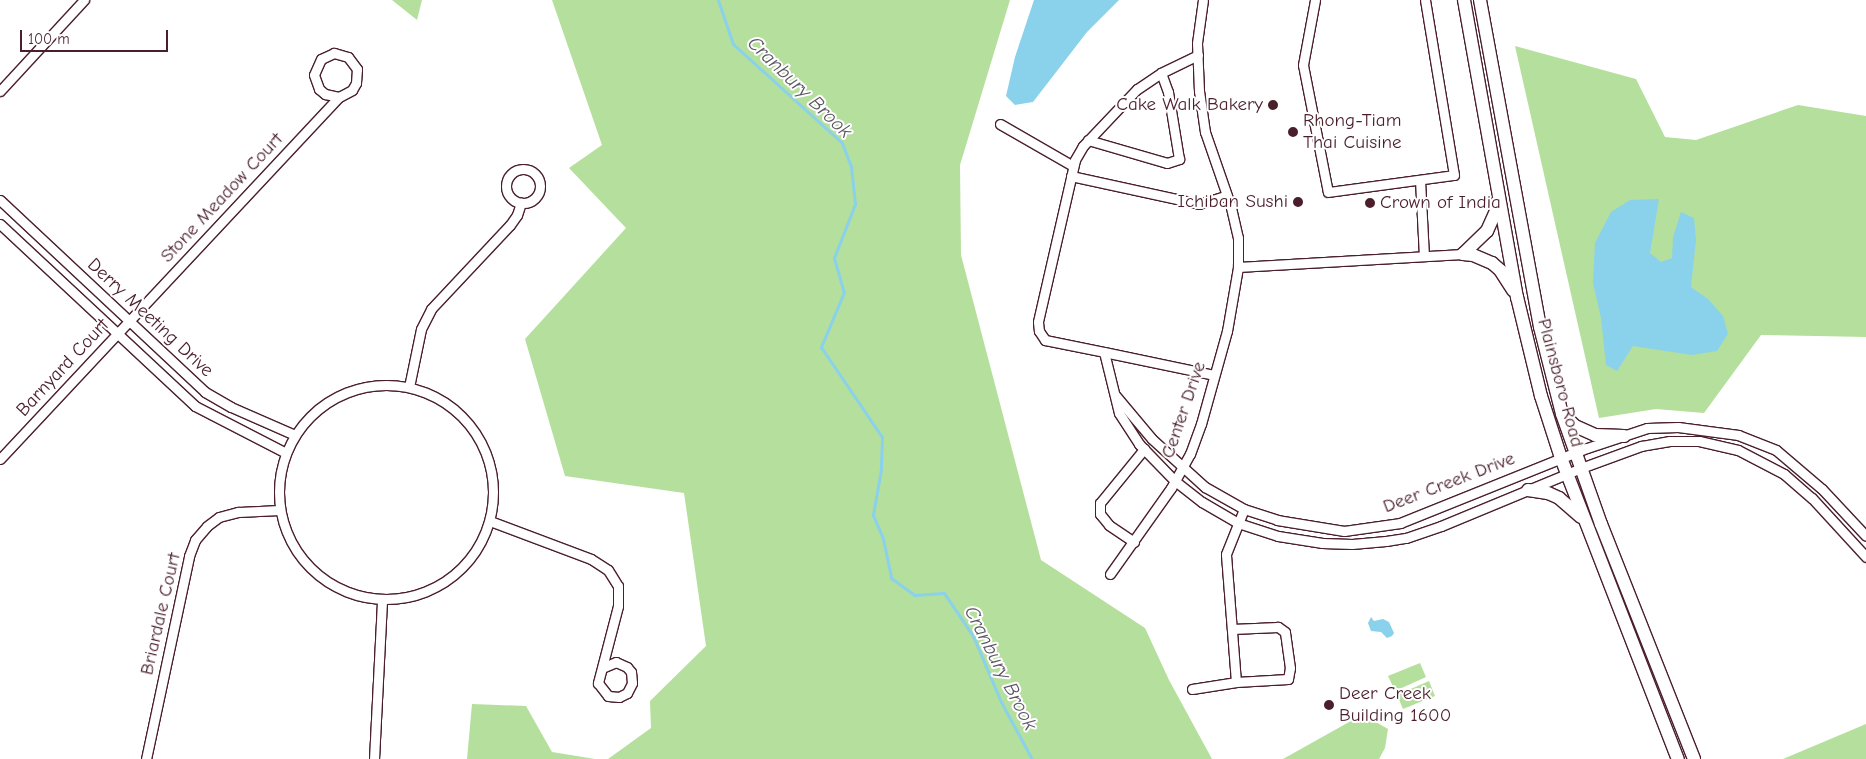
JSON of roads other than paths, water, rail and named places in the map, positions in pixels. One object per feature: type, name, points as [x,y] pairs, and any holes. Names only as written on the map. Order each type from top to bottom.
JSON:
[{"type":"street","points":[[0,91],[84,0]]},
{"type":"street","name":"Center Drive","points":[[1110,574],[1134,542],[1183,468],[1201,424],[1226,331],[1238,267],[1238,238],[1205,132],[1199,91],[1198,55],[1202,0]]},
{"type":"street","points":[[1315,0],[1303,65],[1328,192],[1454,175],[1425,0]]},
{"type":"street","name":"Plainsboro Road","points":[[1464,0],[1517,297],[1541,396],[1584,520],[1678,759]]},
{"type":"street","name":"Plainsboro Road","points":[[1480,0],[1540,327],[1562,414],[1614,559],[1694,759]]},
{"type":"street","name":"Stone Meadow Court","points":[[130,322],[339,97],[352,90],[358,76],[354,62],[348,57],[334,53],[321,59],[314,75],[319,89],[325,94],[339,97]]},
{"type":"street","points":[[1198,55],[1161,73],[1136,89],[1082,146],[1073,166],[1038,322],[1039,331],[1045,340],[1214,375]]},
{"type":"street","points":[[1088,140],[1167,163],[1179,159],[1168,92],[1161,73]]},
{"type":"street","points":[[1000,124],[1073,166]]},
{"type":"street","points":[[1071,176],[1199,204],[1226,196]]},
{"type":"street","points":[[1420,180],[1424,256]]},
{"type":"street","points":[[1463,254],[1482,238],[1492,222],[1497,209],[1496,182]]},
{"type":"street","name":"Derry Meeting Drive","points":[[0,200],[205,392],[231,407],[295,435]]},
{"type":"street","points":[[409,387],[421,329],[431,309],[510,225],[521,203]]},
{"type":"street","name":"Derry Meeting Drive","points":[[0,224],[195,406],[286,452]]},
{"type":"street","points":[[1238,267],[1463,254],[1473,255],[1492,263],[1500,270],[1517,297]]},
{"type":"street","name":"Barnyard Court","points":[[0,458],[130,322]]},
{"type":"street","points":[[1104,352],[1113,394]]},
{"type":"street","points":[[376,385],[409,387],[441,400],[468,422],[486,452],[494,486],[490,521],[479,547],[461,570],[438,587],[411,597],[382,600],[353,594],[327,582],[305,562],[289,538],[280,510],[280,481],[286,452],[295,435],[316,410],[344,393],[376,385]]},
{"type":"street","name":"Deer Creek Drive","points":[[1113,394],[1118,413],[1144,449],[1175,481],[1202,502],[1238,523],[1278,536],[1322,543],[1352,544],[1406,538],[1441,526],[1567,473],[1641,446],[1670,441],[1700,441],[1738,450],[1791,480],[1812,498],[1866,557]]},
{"type":"street","name":"Deer Creek Drive","points":[[1113,394],[1152,439],[1205,487],[1244,508],[1277,520],[1314,527],[1344,531],[1400,523],[1576,452],[1647,428],[1678,427],[1738,434],[1776,450],[1822,489],[1866,536]]},
{"type":"street","points":[[1562,414],[1575,426],[1595,435],[1624,436]]},
{"type":"street","points":[[1134,542],[1109,524],[1100,514],[1100,503],[1144,449]]},
{"type":"street","points":[[1528,490],[1548,493],[1565,502],[1584,520]]},
{"type":"street","points":[[1236,682],[1226,554],[1244,508]]},
{"type":"street","name":"Briardale Court","points":[[146,759],[189,556],[195,540],[207,526],[219,517],[238,512],[280,510]]},
{"type":"street","points":[[490,521],[591,559],[608,570],[618,586],[618,606],[604,667]]},
{"type":"street","points":[[374,759],[382,600]]},
{"type":"street","points":[[1192,689],[1236,682],[1288,679],[1290,668],[1286,632],[1278,626],[1232,628]]},
{"type":"water","points":[[1034,0],[1119,0],[1087,32],[1033,102],[1015,105],[1006,96],[1015,57]]},
{"type":"water","points":[[1659,199],[1650,253],[1661,262],[1672,258],[1673,237],[1681,212],[1694,218],[1696,240],[1691,287],[1708,299],[1723,316],[1728,334],[1717,351],[1692,355],[1633,346],[1617,371],[1606,365],[1601,318],[1593,283],[1595,243],[1611,212],[1630,200]]},
{"type":"water","points":[[1371,617],[1374,621],[1383,619],[1389,622],[1394,633],[1392,636],[1387,638],[1381,632],[1371,631],[1368,623]]},
{"type":"waterway","name":"Cranbury Brook","points":[[718,0],[733,44],[842,143],[851,166],[855,204],[834,258],[844,292],[821,347],[882,437],[881,469],[873,515],[883,539],[891,578],[914,595],[944,593],[973,636],[1001,702],[1032,759]]},
{"type":"place","name":"Cake Walk Bakery","points":[[1273,105]]},
{"type":"place","name":"Rhong-Tiam Thai Cuisine","points":[[1293,132]]},
{"type":"place","name":"Ichiban Sushi","points":[[1298,202]]},
{"type":"place","name":"Crown of India","points":[[1370,203]]},
{"type":"place","name":"Deer Creek Building 1600","points":[[1329,705]]}]
